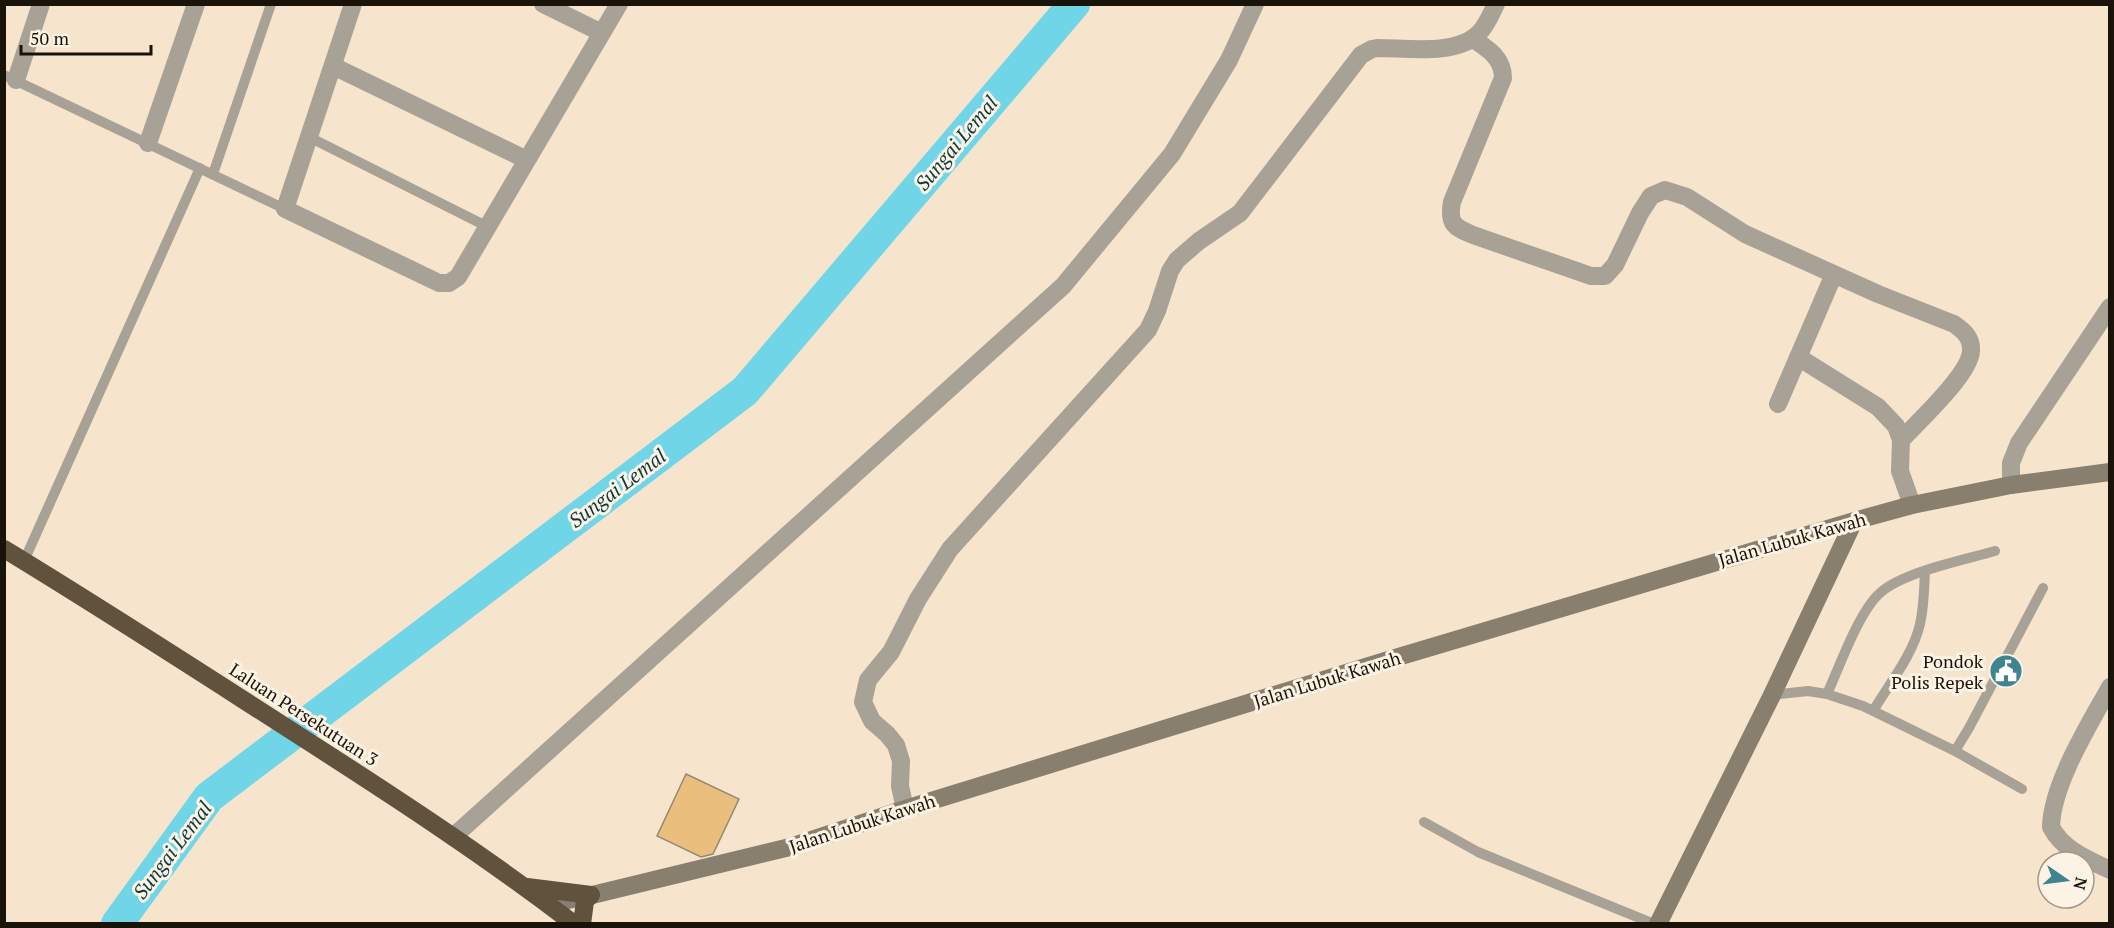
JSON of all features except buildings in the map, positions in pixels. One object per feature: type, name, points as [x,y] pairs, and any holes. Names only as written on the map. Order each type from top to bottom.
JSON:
[{"type":"highway","name":"Laluan Persekutuan 3","points":[[4,549],[96,605],[412,808],[526,887],[574,924]]},
{"type":"highway","points":[[526,887],[591,895]]},
{"type":"highway","points":[[582,924],[585,901],[591,895]]},
{"type":"main road","name":"Jalan Lubuk Kawah","points":[[548,904],[790,847],[905,809],[1388,660],[1854,521],[1912,505],[2011,485],[2109,472]]},
{"type":"main road","points":[[1656,924],[1772,696],[1854,521]]},
{"type":"street","points":[[10,77],[41,4]]},
{"type":"street","points":[[148,143],[196,4]]},
{"type":"street","points":[[353,4],[285,209],[439,283],[449,283],[458,277],[619,4]]},
{"type":"street","points":[[543,4],[602,33]]},
{"type":"street","points":[[453,837],[1063,286],[1172,154],[1229,60],[1255,4]]},
{"type":"street","points":[[905,809],[900,786],[901,761],[896,745],[872,721],[865,710],[864,691],[868,680],[891,652],[918,599],[950,549],[1148,330],[1170,271],[1177,260],[1240,213],[1362,55],[1377,48],[1454,47],[1473,39],[1480,32],[1496,4]]},
{"type":"street","points":[[1473,39],[1498,59],[1503,69],[1503,78],[1452,202],[1450,213],[1455,227],[1591,276],[1605,276],[1615,265],[1640,213],[1651,196],[1665,190],[1686,198],[1745,234],[1878,294],[1954,324],[1968,337],[1971,353],[1966,365],[1933,407],[1901,440]]},
{"type":"street","points":[[333,66],[528,160]]},
{"type":"street","points":[[1778,404],[1834,274]]},
{"type":"street","points":[[2011,485],[2012,463],[2019,443],[2109,307]]},
{"type":"street","points":[[1798,357],[1878,407],[1896,426],[1901,440],[1900,471],[1912,505]]},
{"type":"street","points":[[2109,687],[2069,765],[2055,804],[2051,827],[2066,847],[2109,870]]},
{"type":"lane","points":[[213,174],[271,4]]},
{"type":"lane","points":[[10,77],[285,209]]},
{"type":"lane","points":[[309,137],[488,227]]},
{"type":"lane","points":[[24,561],[200,168]]},
{"type":"lane","points":[[1827,694],[1869,605],[1887,587],[1925,572],[1995,551]]},
{"type":"lane","points":[[1873,711],[1917,634],[1922,616],[1925,572]]},
{"type":"lane","points":[[1955,751],[2043,588]]},
{"type":"lane","points":[[1772,696],[1808,691],[1827,694],[1873,711],[1955,751],[2022,789]]},
{"type":"lane","points":[[1424,822],[1478,852],[1656,924]]},
{"type":"waterway","name":"Sungai Lemal","points":[[117,924],[209,797],[745,391],[1074,4]]},
{"type":"place","name":"Pondok Polis Repek","points":[[2006,671]]}]
